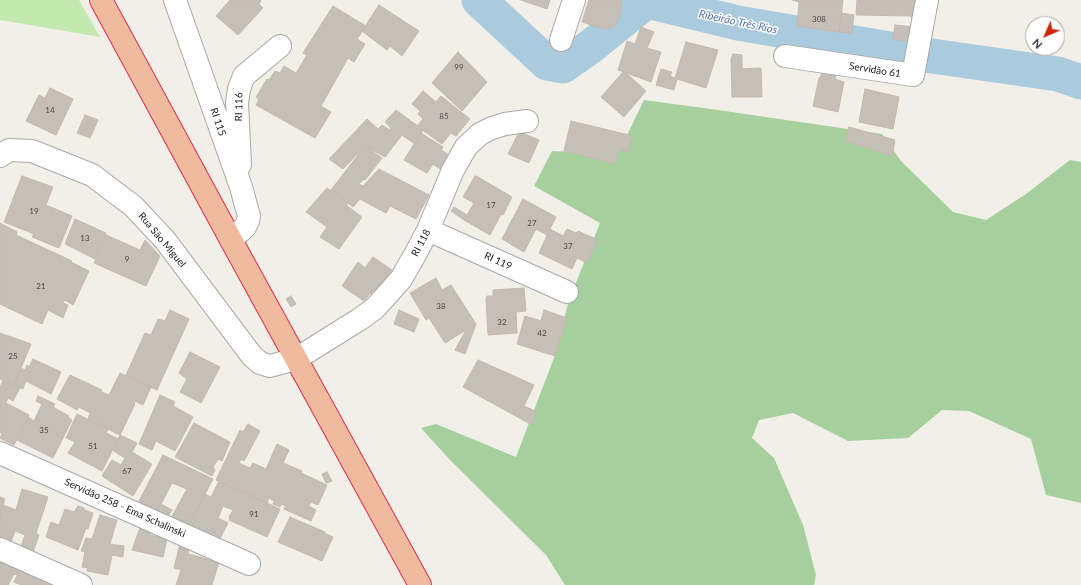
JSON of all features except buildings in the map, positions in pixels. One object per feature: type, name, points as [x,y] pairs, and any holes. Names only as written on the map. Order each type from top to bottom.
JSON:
[{"type":"highway","points":[[101,0],[420,585]]},
{"type":"street","name":"RI 115","points":[[175,0],[241,187],[249,216],[245,227],[231,240]]},
{"type":"street","points":[[561,40],[574,0]]},
{"type":"street","name":"Servidão 61","points":[[785,56],[913,75],[926,0]]},
{"type":"street","name":"RI 116","points":[[241,187],[237,103],[239,89],[244,76],[280,46]]},
{"type":"street","name":"RI 118","points":[[296,359],[360,320],[374,309],[401,279],[428,230],[453,170],[466,147],[480,134],[492,128],[505,124],[527,121]]},
{"type":"street","name":"Rua São Miguel","points":[[0,156],[9,150],[32,151],[92,175],[133,206],[164,240],[252,356],[260,363],[270,366],[296,359]]},
{"type":"street","name":"RI 119","points":[[428,230],[567,292]]},
{"type":"street","name":"Servidão 258 - Ema Schalinski","points":[[2,464],[249,564]]},
{"type":"street","points":[[0,549],[81,585]]},
{"type":"green space","points":[[0,0],[79,0],[100,37],[0,20]]},
{"type":"green space","points":[[644,100],[882,134],[901,161],[953,212],[986,220],[1026,194],[1070,160],[1081,162],[1081,503],[1046,495],[1031,439],[969,411],[942,410],[908,438],[848,441],[793,413],[759,420],[752,438],[774,458],[803,525],[816,575],[814,585],[565,585],[546,555],[450,460],[421,428],[436,424],[516,457],[554,358],[569,300],[600,223],[534,186],[552,151],[618,154]]},
{"type":"waterway","name":"Ribeirão Três Rios","points":[[479,0],[547,63],[563,66],[590,47],[647,1],[738,23],[901,51]]},
{"type":"waterway","name":"Ribeirão Três Rios","points":[[925,55],[1058,74],[1081,82]]}]
